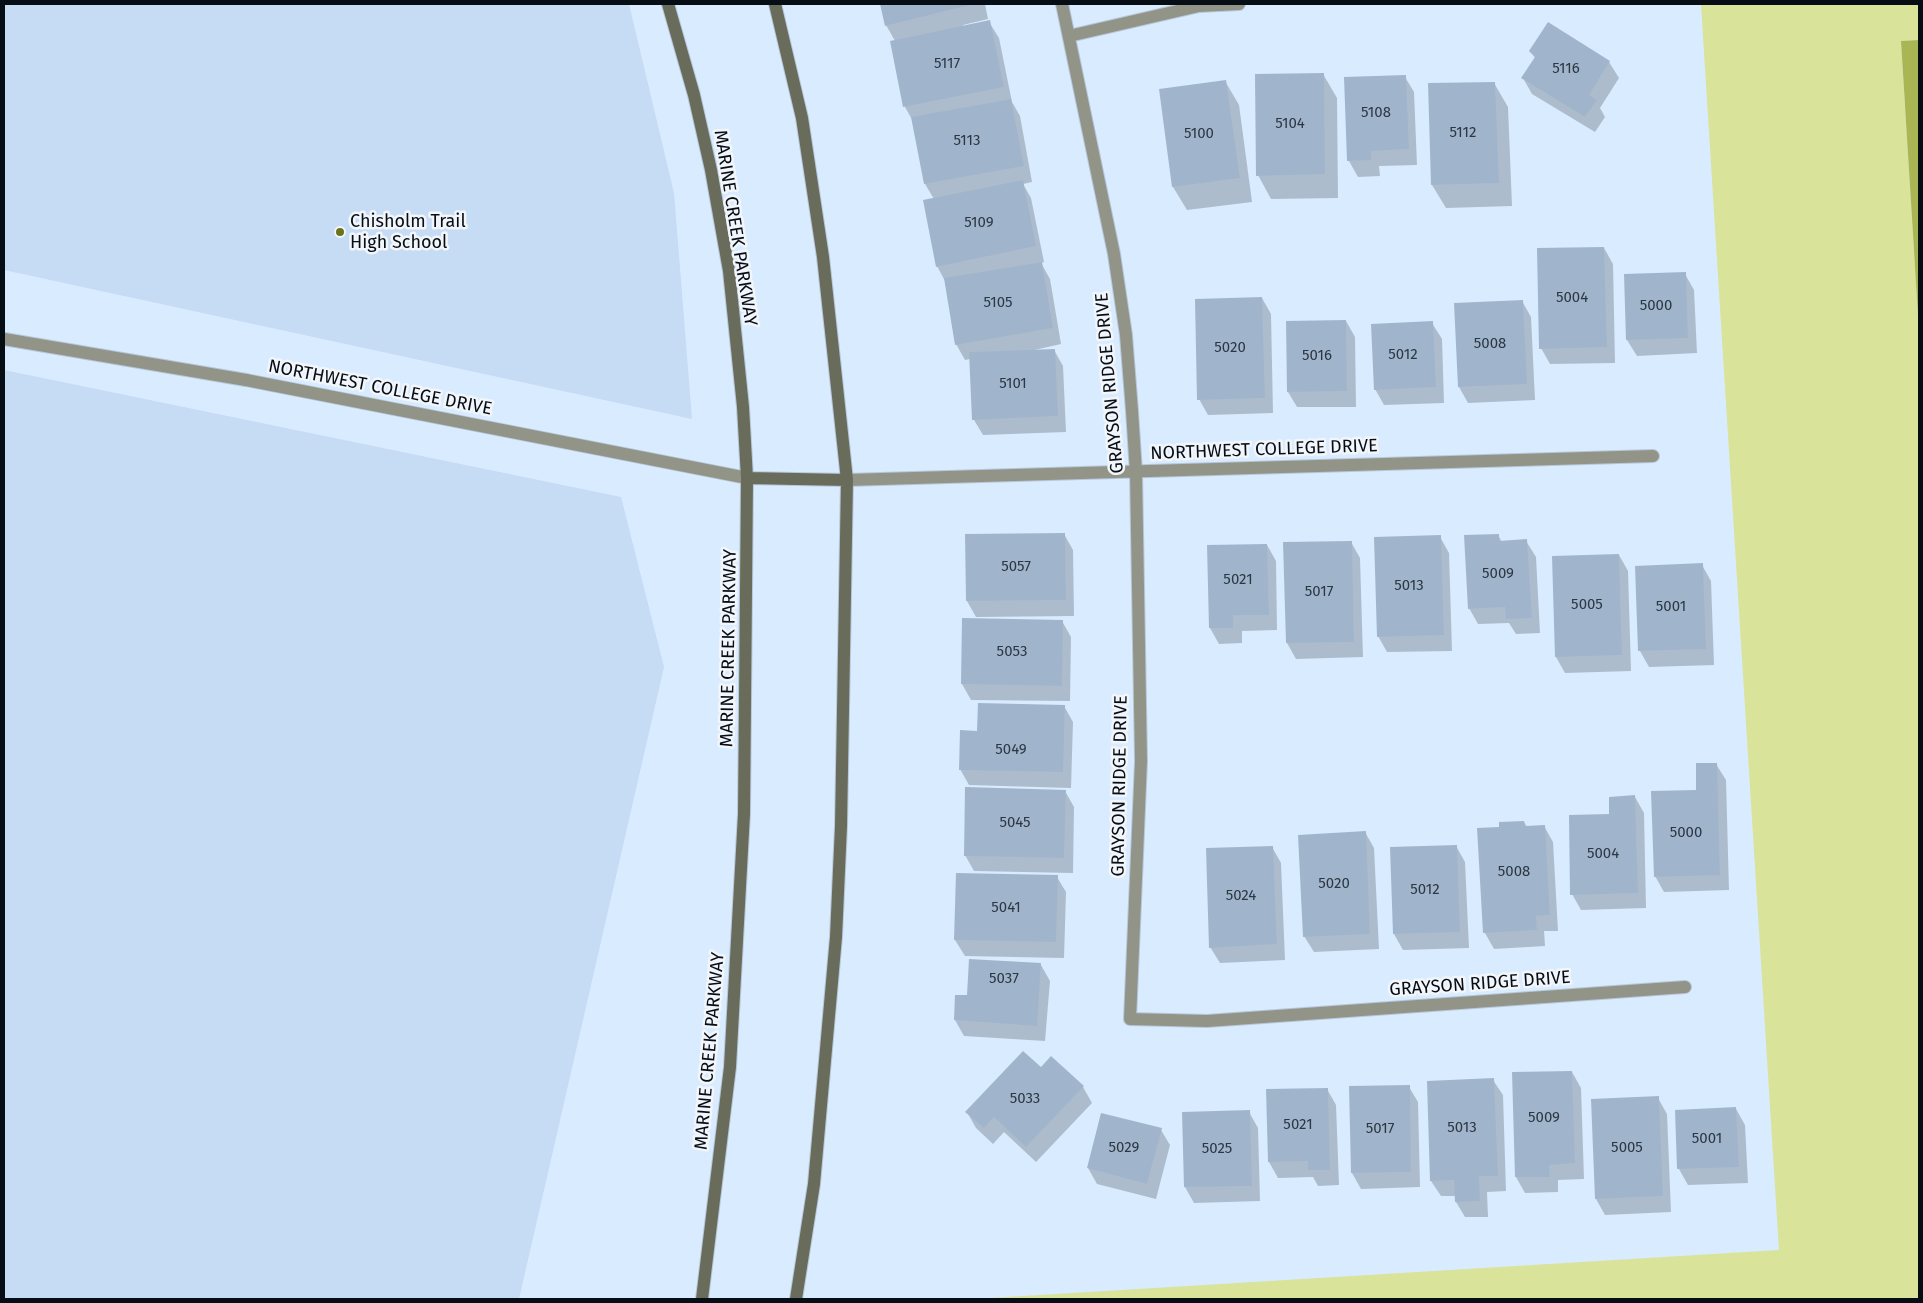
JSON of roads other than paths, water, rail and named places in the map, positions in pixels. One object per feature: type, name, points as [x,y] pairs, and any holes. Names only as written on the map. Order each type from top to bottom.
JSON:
[{"type":"main road","name":"MARINE CREEK PARKWAY","points":[[668,4],[694,95],[711,170],[729,271],[743,406],[747,478],[743,833],[730,1067],[702,1299]]},
{"type":"main road","points":[[775,4],[802,118],[818,229],[847,480],[841,826],[836,937],[814,1184],[796,1299]]},
{"type":"main road","points":[[747,478],[847,480]]},
{"type":"street","name":"GRAYSON RIDGE DRIVE","points":[[1062,4],[1114,254],[1126,335],[1136,472],[1141,761],[1130,1019],[1207,1021],[1685,987]]},
{"type":"street","points":[[1069,36],[1199,6],[1239,4]]},
{"type":"street","name":"NORTHWEST COLLEGE DRIVE","points":[[4,339],[246,380],[747,478]]},
{"type":"street","name":"NORTHWEST COLLEGE DRIVE","points":[[847,480],[1653,456]]},
{"type":"place","name":"Chisholm Trail High School","points":[[340,232]]}]
